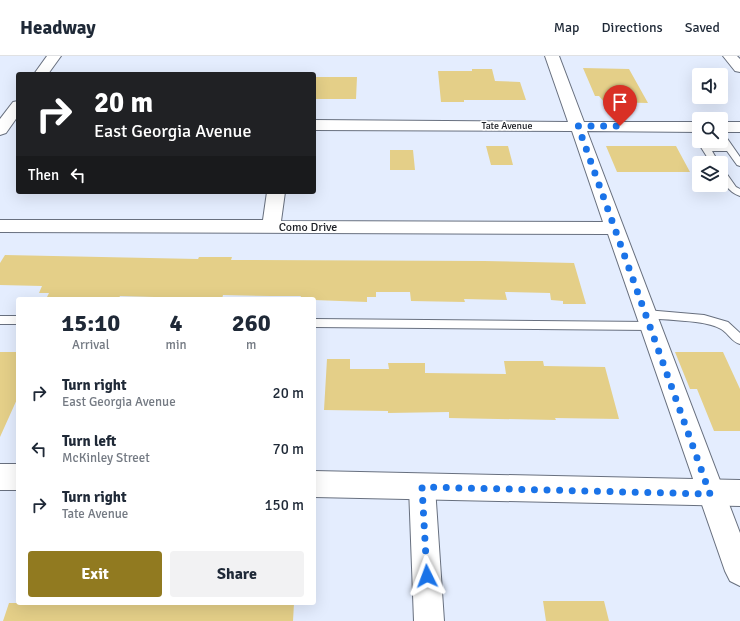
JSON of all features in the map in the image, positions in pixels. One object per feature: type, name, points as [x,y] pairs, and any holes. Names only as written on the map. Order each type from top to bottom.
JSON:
[{"type":"street","points":[[42,72],[54,56]]},
{"type":"street","points":[[552,56],[710,494],[740,571]]},
{"type":"street","points":[[730,56],[740,68]]},
{"type":"street","points":[[6,124],[16,109]]},
{"type":"street","name":"Tate Avenue","points":[[316,124],[578,126],[692,130]]},
{"type":"street","points":[[728,127],[740,127]]},
{"type":"street","points":[[271,227],[276,194]]},
{"type":"street","name":"Como Drive","points":[[0,226],[615,228]]},
{"type":"street","points":[[0,477],[16,477]]},
{"type":"street","points":[[316,484],[710,494],[740,493]]},
{"type":"street","points":[[422,487],[429,621]]},
{"type":"lane","points":[[728,145],[740,163]]},
{"type":"lane","points":[[706,149],[730,148]]},
{"type":"lane","points":[[706,149],[710,156]]},
{"type":"lane","points":[[728,182],[733,189],[740,193]]},
{"type":"lane","points":[[316,323],[704,319],[724,325],[740,340]]},
{"type":"lane","points":[[0,320],[16,320]]},
{"type":"building","points":[[583,68],[629,69],[648,103],[604,102],[599,96],[595,96]]},
{"type":"building","points":[[472,69],[492,69],[495,81],[520,82],[526,100],[464,100],[464,102],[441,102],[438,71],[472,71]]},
{"type":"building","points":[[316,77],[357,77],[356,99],[316,99]]},
{"type":"building","points":[[486,146],[508,146],[513,165],[491,165]]},
{"type":"building","points":[[606,146],[676,146],[690,172],[617,172]]},
{"type":"building","points":[[390,150],[413,150],[415,170],[390,170]]},
{"type":"building","points":[[5,255],[198,259],[199,257],[232,257],[231,260],[484,261],[574,263],[586,304],[563,304],[563,301],[551,300],[550,293],[505,292],[507,300],[464,299],[465,302],[411,301],[410,292],[376,292],[376,297],[367,297],[367,302],[316,300],[316,297],[301,296],[223,295],[222,297],[47,297],[49,293],[39,293],[42,286],[0,285],[0,263]]},
{"type":"building","points":[[0,352],[16,352],[16,401],[0,437]]},
{"type":"building","points":[[675,352],[723,352],[740,389],[740,431],[714,431],[697,389],[690,389]]},
{"type":"building","points":[[327,359],[350,359],[350,369],[389,369],[388,363],[425,363],[425,373],[506,374],[504,361],[543,361],[544,366],[605,367],[619,419],[555,418],[556,420],[449,418],[449,412],[388,413],[388,411],[324,410]]},
{"type":"building","points":[[543,601],[604,601],[609,621],[546,621]]},
{"type":"building","points":[[9,603],[16,603],[16,605],[294,605],[293,621],[3,621]]},
{"type":"route","points":[[427,576],[422,487],[710,494],[578,126],[620,126]]}]
